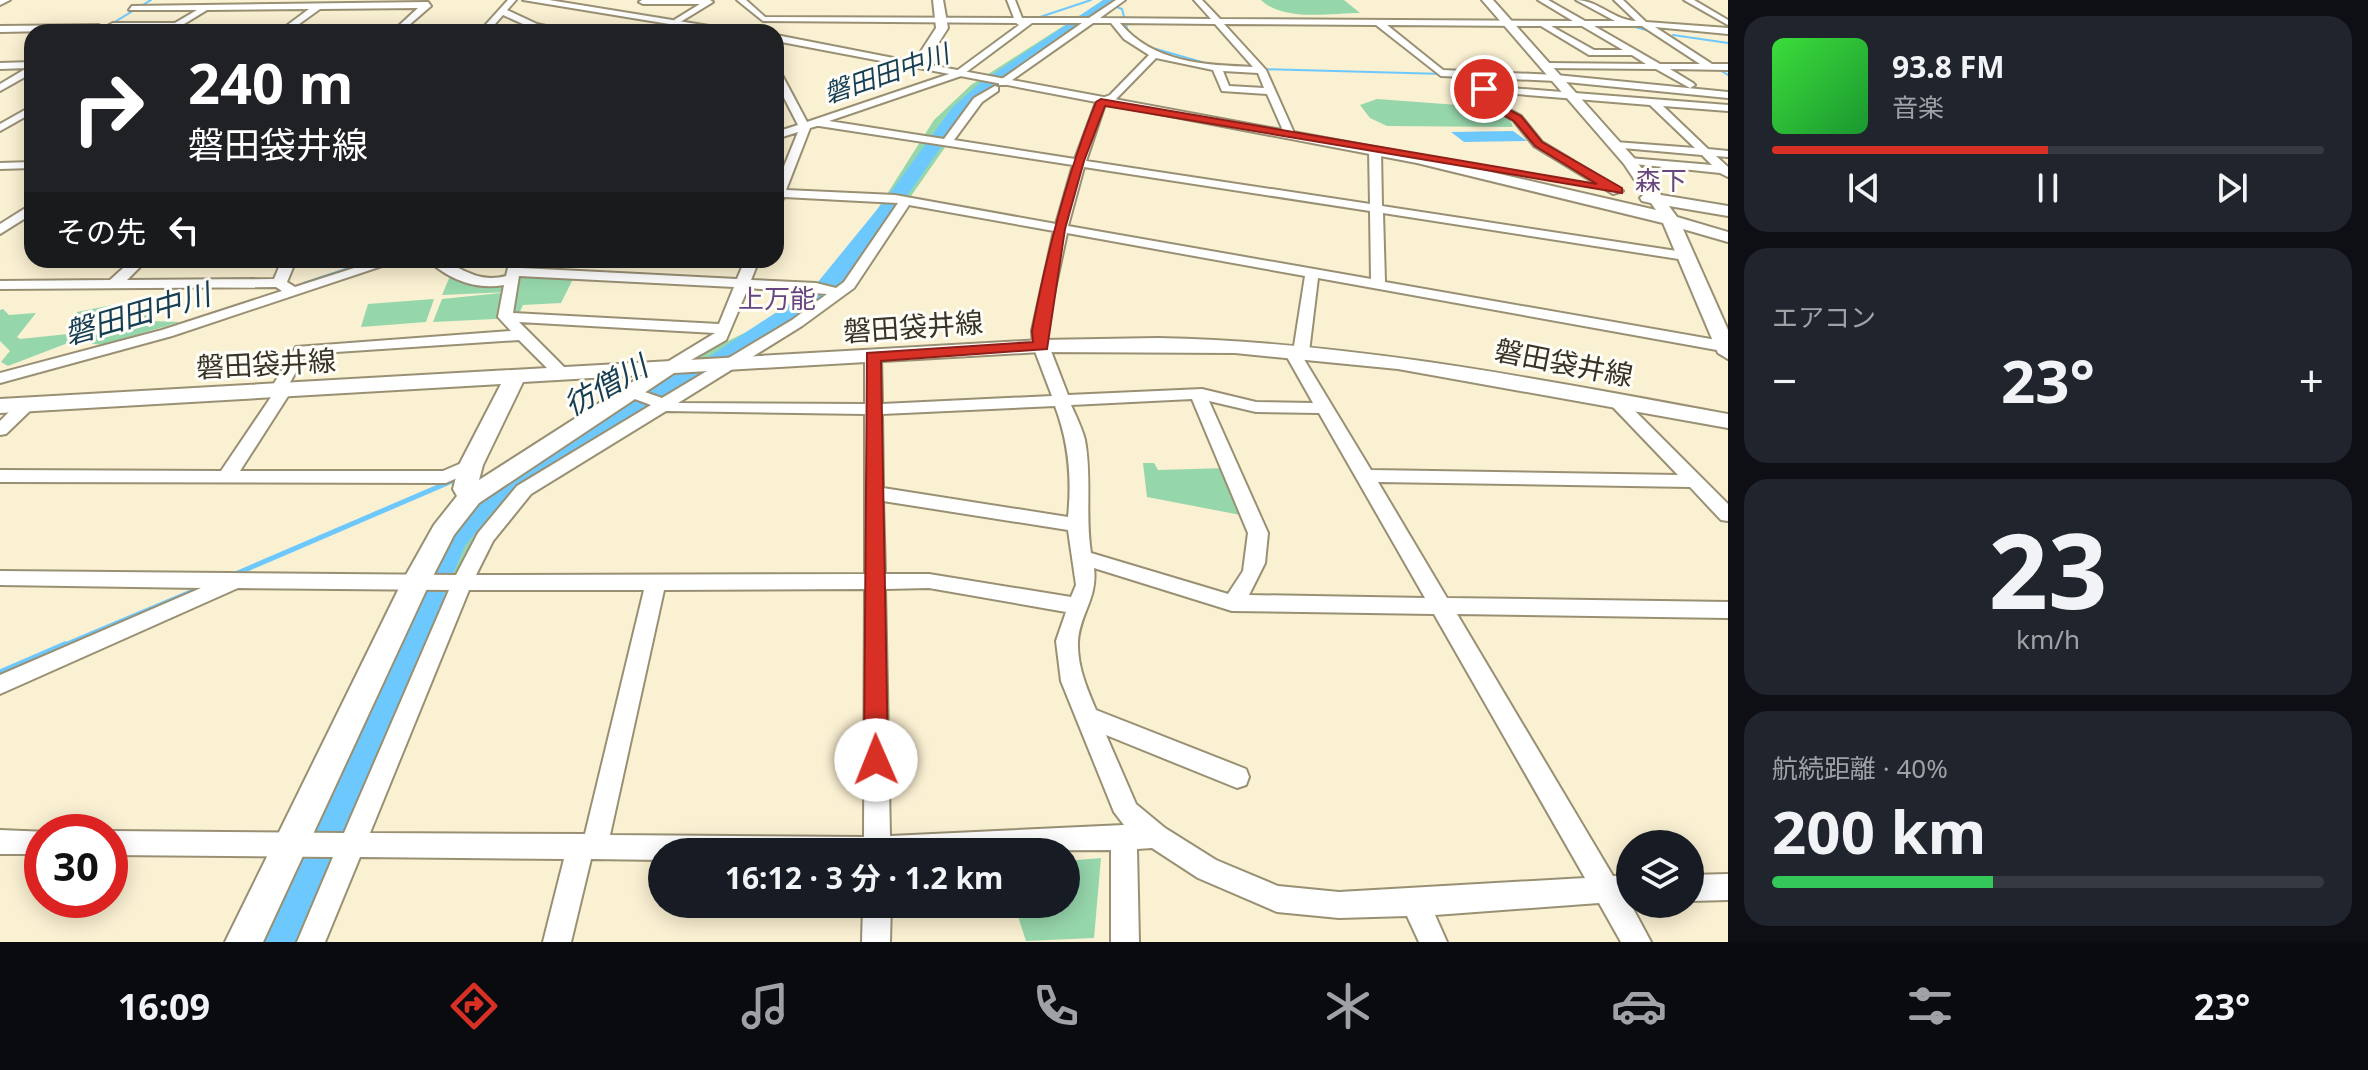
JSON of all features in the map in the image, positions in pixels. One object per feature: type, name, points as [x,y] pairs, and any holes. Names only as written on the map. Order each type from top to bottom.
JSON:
[{"type":"main road","points":[[528,0],[690,24]]},
{"type":"main road","points":[[917,66],[943,23],[938,0]]},
{"type":"main road","points":[[1487,0],[1512,24],[1629,161],[1659,201],[1670,219],[1727,349]]},
{"type":"main road","points":[[784,40],[983,79],[999,86],[1728,211]]},
{"type":"main road","points":[[1468,167],[1728,237]]},
{"type":"main road","name":"磐田袋井線","points":[[0,406],[1041,346],[1194,344],[1296,351],[1444,369],[1728,421]]},
{"type":"main road","points":[[244,942],[443,531],[470,497],[630,392],[678,367]]},
{"type":"main road","points":[[470,497],[465,489],[471,465],[515,377]]},
{"type":"street","points":[[0,3],[6,0]]},
{"type":"street","points":[[110,24],[154,0]]},
{"type":"street","points":[[179,24],[220,0]]},
{"type":"street","points":[[293,24],[327,0]]},
{"type":"street","points":[[490,24],[512,0]]},
{"type":"street","points":[[741,0],[763,19],[862,15],[943,23],[1643,24],[1728,31]]},
{"type":"street","points":[[1011,0],[1024,23]]},
{"type":"street","points":[[947,142],[978,100],[1121,0]]},
{"type":"street","points":[[1198,0],[1261,70],[1290,135]]},
{"type":"street","points":[[1542,0],[1588,24],[1653,67],[1703,92]]},
{"type":"street","points":[[1580,0],[1629,25]]},
{"type":"street","points":[[1618,0],[1643,24],[1728,78]]},
{"type":"street","points":[[1688,0],[1728,23]]},
{"type":"street","points":[[627,15],[643,1],[709,1]]},
{"type":"street","points":[[677,22],[709,1]]},
{"type":"street","points":[[114,24],[137,8],[430,3]]},
{"type":"street","points":[[405,24],[430,3]]},
{"type":"street","points":[[137,8],[197,14]]},
{"type":"street","points":[[502,11],[531,24]]},
{"type":"street","points":[[1712,14],[1728,14]]},
{"type":"street","points":[[784,134],[958,74],[1024,23]]},
{"type":"street","points":[[1115,23],[1124,39],[1155,54],[1217,67],[1261,70]]},
{"type":"street","points":[[1379,23],[1441,73],[1728,67]]},
{"type":"street","points":[[1542,24],[1592,53],[1631,53]]},
{"type":"street","points":[[0,29],[24,29]]},
{"type":"street","points":[[1155,54],[1113,97],[1101,102],[1078,161],[1058,229],[1039,331],[1041,346],[1076,439],[1080,492],[1077,525],[1086,585],[1067,641],[1072,681],[1127,812],[1156,836],[1207,869],[1277,899],[1339,905],[1616,889]]},
{"type":"street","points":[[0,66],[24,69]]},
{"type":"street","points":[[1217,67],[1225,89],[1269,91]]},
{"type":"street","points":[[1551,72],[1728,95]]},
{"type":"street","points":[[0,90],[24,75]]},
{"type":"street","points":[[1617,191],[1538,144],[1517,118],[1495,106],[1484,89],[1728,108]]},
{"type":"street","points":[[784,91],[805,128]]},
{"type":"street","points":[[1654,103],[1727,171]]},
{"type":"street","points":[[0,128],[24,114]]},
{"type":"street","points":[[819,123],[1685,256]]},
{"type":"street","points":[[784,178],[805,128]]},
{"type":"street","points":[[1615,145],[1728,154]]},
{"type":"street","points":[[1375,150],[1378,285]]},
{"type":"street","points":[[1629,161],[1727,171]]},
{"type":"street","points":[[0,166],[24,165]]},
{"type":"street","points":[[784,195],[900,200],[1727,349]]},
{"type":"street","points":[[311,942],[462,583],[485,538],[524,490],[849,285],[900,200]]},
{"type":"street","points":[[0,230],[24,214]]},
{"type":"street","points":[[114,284],[131,268]]},
{"type":"street","points":[[286,287],[288,268]]},
{"type":"street","points":[[0,378],[167,333],[286,287],[361,268]]},
{"type":"street","points":[[448,268],[469,281],[491,285],[514,270],[816,287],[838,293]]},
{"type":"street","points":[[678,367],[721,337],[749,268]]},
{"type":"street","points":[[505,317],[514,270]]},
{"type":"street","points":[[1312,274],[1296,351],[1324,408],[1441,608],[1616,886]]},
{"type":"street","points":[[0,285],[286,287]]},
{"type":"street","points":[[1709,312],[1728,312]]},
{"type":"street","points":[[505,317],[725,329]]},
{"type":"street","points":[[505,317],[562,374]]},
{"type":"street","points":[[227,476],[281,390],[301,350],[523,335]]},
{"type":"street","points":[[873,357],[877,838]]},
{"type":"street","points":[[630,392],[659,406],[872,409],[1065,403],[1198,394],[1256,407],[1324,408]]},
{"type":"street","points":[[1198,394],[1258,533],[1258,554],[1252,580],[1232,603]]},
{"type":"street","points":[[1615,400],[1728,515]]},
{"type":"street","points":[[0,430],[27,404]]},
{"type":"street","points":[[0,476],[446,477],[471,465]]},
{"type":"street","points":[[1364,476],[1695,481]]},
{"type":"street","points":[[873,493],[1077,525]]},
{"type":"street","points":[[1084,558],[1232,603],[1728,610]]},
{"type":"street","points":[[0,578],[462,583],[929,581],[1077,606]]},
{"type":"street","points":[[0,685],[237,580]]},
{"type":"street","points":[[557,942],[588,845],[656,581]]},
{"type":"street","points":[[1088,717],[1237,777]]},
{"type":"street","points":[[1080,840],[1156,836]]},
{"type":"street","points":[[1124,838],[1125,942]]},
{"type":"street","points":[[0,842],[24,842]]},
{"type":"street","points":[[128,843],[648,846]]},
{"type":"street","points":[[1704,888],[1728,887]]},
{"type":"street","points":[[1415,902],[1433,942]]},
{"type":"street","points":[[876,942],[877,918]]},
{"type":"street","points":[[1628,918],[1637,942]]},
{"type":"green space","points":[[1104,0],[1120,0],[978,100],[849,285],[631,423],[504,511],[311,942],[244,942],[441,536],[529,457],[705,352],[802,305],[862,240],[868,224],[934,120],[971,85]]},
{"type":"green space","points":[[1261,0],[1344,0],[1360,13],[1295,14],[1271,7]]},
{"type":"green space","points":[[1377,99],[1485,107],[1510,119],[1513,127],[1387,126],[1370,118],[1360,105]]},
{"type":"green space","points":[[513,275],[573,279],[561,303],[523,305],[517,318],[433,322],[442,299],[510,292],[442,295],[450,276],[491,285]]},
{"type":"green space","points":[[434,299],[426,322],[361,327],[368,304]]},
{"type":"green space","points":[[112,305],[94,321],[96,335],[134,328],[146,314],[151,321],[180,322],[102,345],[73,341],[8,366],[1,362],[10,351],[0,341],[0,310],[9,315],[36,313],[17,337],[20,339],[68,334],[76,326],[77,312]]},
{"type":"green space","points":[[1143,463],[1154,463],[1158,470],[1227,468],[1246,516],[1147,497]]},
{"type":"green space","points":[[1101,858],[1094,938],[1026,941],[1019,918],[1080,918],[1080,860]]},
{"type":"water","points":[[1513,131],[1527,141],[1464,142],[1451,132]]},
{"type":"waterway","points":[[111,24],[151,0]]},
{"type":"waterway","name":"磐田田中川","points":[[1031,20],[1091,0]]},
{"type":"waterway","name":"彷僧川","points":[[283,942],[416,643],[428,595],[452,542],[481,507],[519,471],[719,361],[750,337],[821,293],[891,205],[958,111],[986,85],[1105,7],[1109,0]]},
{"type":"waterway","points":[[1107,3],[1122,9],[1128,32]]},
{"type":"waterway","points":[[1624,24],[1657,33]]},
{"type":"waterway","points":[[1673,35],[1728,43]]},
{"type":"waterway","points":[[1149,47],[1212,65]]},
{"type":"waterway","points":[[1713,66],[1728,75]]},
{"type":"waterway","points":[[1258,69],[1444,74]]},
{"type":"waterway","name":"磐田田中川","points":[[891,94],[953,72]]},
{"type":"waterway","name":"磐田田中川","points":[[304,284],[352,268]]},
{"type":"waterway","points":[[233,575],[459,478]]},
{"type":"waterway","points":[[60,647],[205,586]]},
{"type":"waterway","points":[[0,673],[65,645]]},
{"type":"district","name":"森下","points":[[1661,180]]},
{"type":"district","name":"上万能","points":[[777,298]]},
{"type":"route","points":[[876,760],[873,357],[1041,346],[1039,331],[1058,229],[1078,161],[1101,102],[1617,191],[1538,144],[1517,118],[1495,106],[1484,89]]}]
